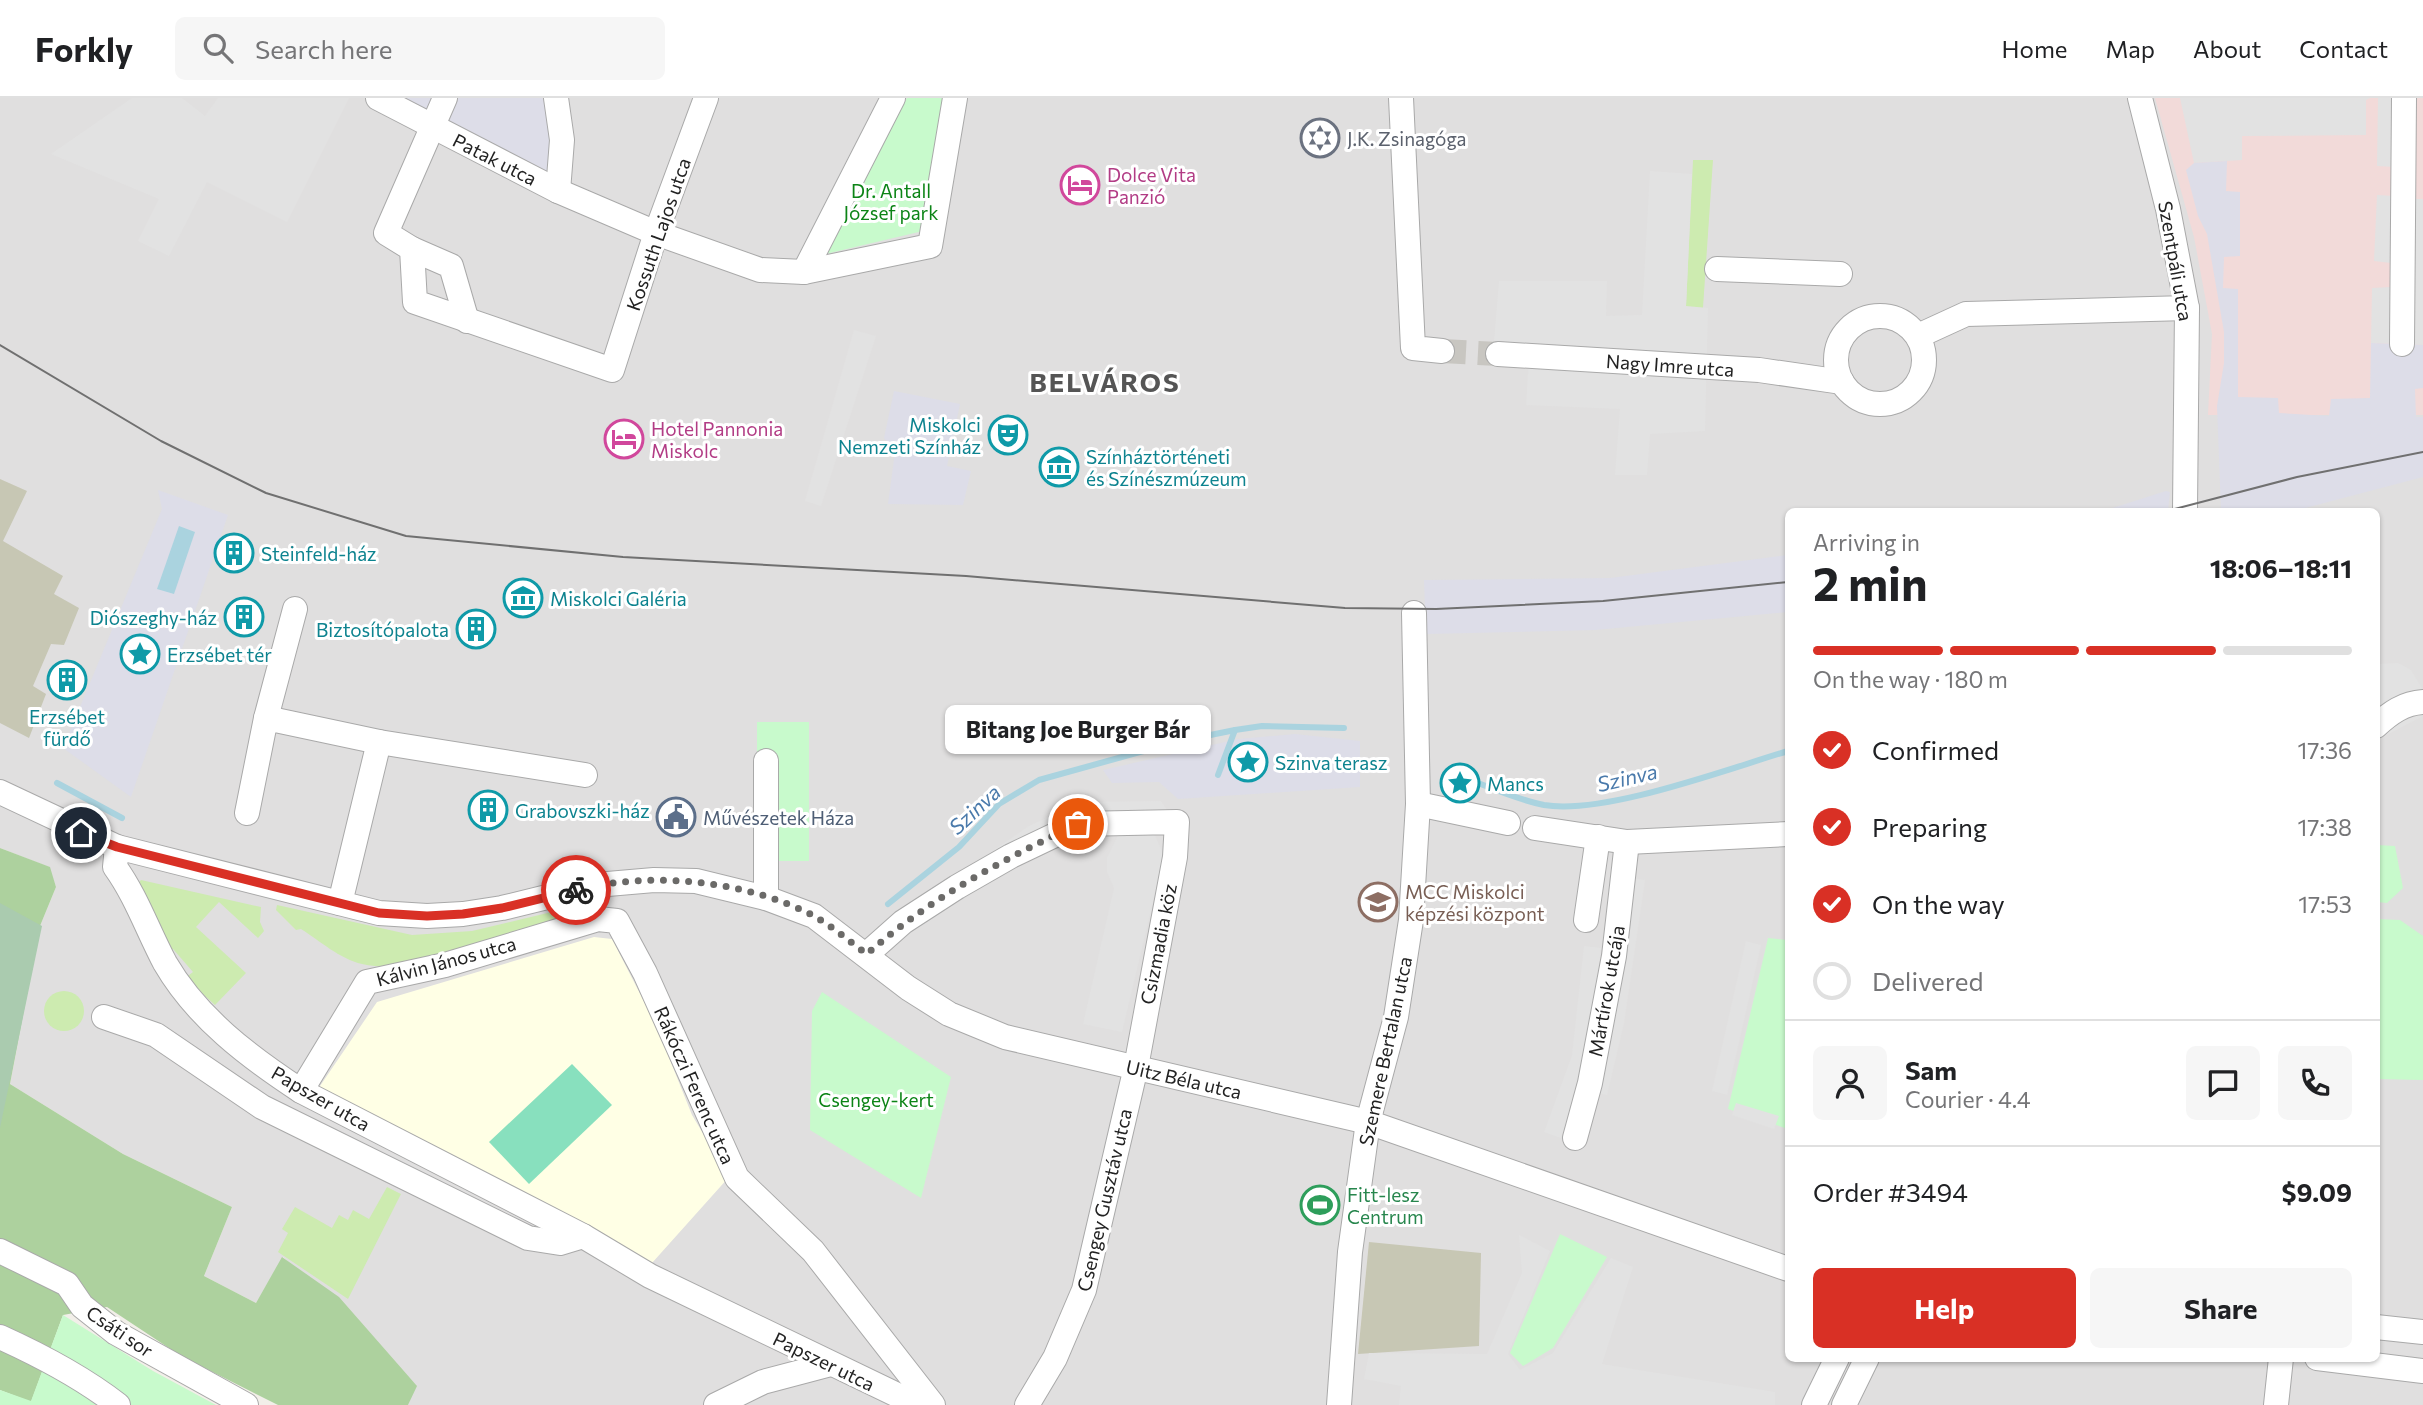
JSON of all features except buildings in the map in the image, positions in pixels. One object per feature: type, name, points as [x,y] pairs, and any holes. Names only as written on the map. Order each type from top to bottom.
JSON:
[{"type":"street","name":"Patak utca","points":[[378,98],[558,191],[656,233],[760,270],[804,272]]},
{"type":"street","name":"Patak utca","points":[[431,127],[445,98]]},
{"type":"street","name":"Patak utca","points":[[556,98],[562,140],[558,191]]},
{"type":"street","name":"Kossuth Lajos utca","points":[[467,321],[612,370],[656,233],[706,98]]},
{"type":"street","points":[[804,272],[893,98]]},
{"type":"street","points":[[804,272],[930,246],[956,98]]},
{"type":"street","points":[[1401,98],[1413,348],[1442,351]]},
{"type":"street","name":"Szentpáli utca","points":[[2140,98],[2168,209],[2187,308],[2185,508]]},
{"type":"street","points":[[2402,344],[2404,98]]},
{"type":"street","points":[[431,127],[386,233],[412,249],[451,266],[467,321]]},
{"type":"street","points":[[412,249],[415,302],[467,321]]},
{"type":"street","points":[[1717,269],[1840,274]]},
{"type":"street","points":[[1918,336],[1966,314],[2187,308]]},
{"type":"street","points":[[1882,315],[1896,318],[1918,336],[1925,360],[1923,373],[1909,394],[1885,404],[1872,404],[1860,399],[1842,382],[1837,369],[1839,344],[1855,323],[1882,315]]},
{"type":"street","name":"Nagy Imre utca","points":[[1498,354],[1759,370],[1842,382]]},
{"type":"street","points":[[247,813],[266,719],[295,609]]},
{"type":"street","name":"Szemere Bertalan utca","points":[[1339,1405],[1350,1252],[1368,1122],[1396,1017],[1411,919],[1418,804],[1414,613]]},
{"type":"street","points":[[2380,722],[2390,712],[2418,702]]},
{"type":"street","points":[[266,719],[379,742],[585,775]]},
{"type":"street","points":[[340,903],[379,742]]},
{"type":"street","points":[[765,761],[766,898]]},
{"type":"street","name":"Kálvin János utca","points":[[0,792],[117,847],[379,913],[427,916],[463,914],[502,908],[596,885]]},
{"type":"street","points":[[1418,804],[1508,823]]},
{"type":"street","name":"Csizmadia köz","points":[[867,954],[903,922],[964,882],[1078,824],[1177,822],[1175,857],[1136,1067]]},
{"type":"street","points":[[1535,828],[1627,842],[1785,834]]},
{"type":"street","points":[[1586,920],[1598,837]]},
{"type":"street","name":"Mártírok utcája","points":[[1574,1138],[1590,1083],[1614,956],[1627,842]]},
{"type":"street","name":"Papszer utca","points":[[117,847],[115,867],[128,884],[136,908],[186,996],[219,1029],[301,1091],[583,1236],[650,1276],[918,1405]]},
{"type":"street","name":"Uitz Béla utca","points":[[596,885],[654,880],[696,881],[766,898],[814,916],[908,988],[949,1014],[1005,1037],[1368,1122],[1785,1269]]},
{"type":"street","name":"Kálvin János utca","points":[[301,1091],[367,982],[445,965],[598,919],[607,919]]},
{"type":"street","name":"Rákóczi Ferenc utca","points":[[607,919],[617,921],[623,928],[737,1178],[813,1251],[933,1405]]},
{"type":"street","name":"Papszer utca","points":[[104,1017],[156,1035],[262,1107],[528,1238],[560,1243],[583,1236]]},
{"type":"street","name":"Csengey Gusztáv utca","points":[[1027,1405],[1055,1358],[1084,1290],[1136,1067]]},
{"type":"street","name":"Csáti sor","points":[[0,1251],[67,1284],[82,1306],[116,1333],[246,1405]]},
{"type":"street","points":[[2380,1327],[2413,1331]]},
{"type":"street","points":[[0,1337],[82,1378],[118,1405]]},
{"type":"street","points":[[1814,1405],[1833,1362]]},
{"type":"street","points":[[1844,1405],[1865,1362]]},
{"type":"street","points":[[2276,1405],[2281,1362]]},
{"type":"street","points":[[2350,1362],[2423,1371]]},
{"type":"street","points":[[716,1405],[762,1382],[831,1364]]},
{"type":"shaded area","points":[[0,98],[2423,98],[2423,1405],[408,1405],[416,1385],[283,1257],[256,1303],[204,1276],[232,1207],[123,1154],[10,1084],[40,926],[56,887],[49,867],[0,848]]},
{"type":"shaded area","points":[[132,98],[182,98],[205,116],[218,98],[349,98],[287,222],[207,182],[169,256],[138,241],[159,199],[51,154]]},
{"type":"shaded area","points":[[392,98],[542,98],[548,108],[552,181]]},
{"type":"shaded area","points":[[2155,98],[2423,98],[2423,415],[2208,415],[2212,334],[2194,237]]},
{"type":"shaded area","points":[[2180,98],[2370,98],[2366,100],[2366,135],[2242,136],[2242,160],[2194,163]]},
{"type":"shaded area","points":[[2378,98],[2413,98],[2414,199],[2423,199],[2423,345],[2371,343],[2372,288],[2391,287],[2391,263],[2374,261],[2377,195],[2394,196],[2395,167],[2377,166]]},
{"type":"shaded area","points":[[2227,161],[2226,191],[2240,192],[2240,256],[2224,257],[2223,288],[2238,289],[2238,397],[2278,398],[2279,413],[2329,416],[2331,399],[2370,398],[2371,343],[2423,345],[2423,388],[2415,389],[2416,417],[2423,417],[2423,477],[2305,508],[2221,508],[2217,406],[2224,363],[2224,332],[2207,234],[2198,216],[2186,170],[2194,163]]},
{"type":"shaded area","points":[[1650,171],[1692,174],[1686,306],[1708,308],[1705,431],[1650,434],[1647,475],[1615,475],[1620,409],[1526,405],[1530,344],[1494,342],[1499,281],[1607,281],[1606,316],[1642,315]]},
{"type":"shaded area","points":[[854,330],[876,336],[821,506],[805,501]]},
{"type":"shaded area","points":[[894,391],[960,404],[947,466],[971,471],[963,505],[888,504],[895,452],[884,438]]},
{"type":"shaded area","points":[[0,479],[27,491],[3,541],[63,576],[54,594],[79,608],[64,645],[51,644],[33,686],[46,694],[29,738],[0,723]]},
{"type":"shaded area","name":"Erzsébet tér","points":[[158,490],[228,515],[131,797],[63,748],[162,509]]},
{"type":"shaded area","points":[[2166,491],[2170,492],[2168,508],[2112,508]]},
{"type":"shaded area","points":[[1785,555],[1785,612],[1595,630],[1426,634],[1424,580],[1610,578]]},
{"type":"shaded area","points":[[2398,663],[2411,670],[2423,690],[2423,716],[2380,738],[2380,664]]},
{"type":"shaded area","name":"Szinva terasz","points":[[1295,734],[1360,741],[1360,787],[1178,799],[1159,782],[1112,783],[1103,770],[1238,739]]},
{"type":"shaded area","points":[[1161,801],[1169,813],[1086,815],[972,865],[1029,826],[1081,802]]},
{"type":"shaded area","points":[[1154,833],[1162,851],[1161,868],[1122,1032],[1083,1024],[1114,888],[1107,872],[1107,858],[1118,835]]},
{"type":"shaded area","points":[[1631,878],[1645,880],[1624,1023],[1607,1095],[1594,1092]]},
{"type":"shaded area","points":[[0,903],[42,926],[0,1128]]},
{"type":"shaded area","points":[[594,937],[612,939],[656,1025],[692,1115],[729,1177],[652,1263],[318,1089],[377,1002]]},
{"type":"shaded area","points":[[1746,941],[1761,945],[1727,1095],[1712,1091]]},
{"type":"shaded area","points":[[1584,946],[1601,948],[1589,1061],[1561,1138],[1544,1132],[1572,1055]]},
{"type":"shaded area","points":[[1736,1103],[1779,1116],[1774,1129],[1732,1115]]},
{"type":"shaded area","points":[[1519,1235],[1550,1251],[1508,1354],[1520,1370],[1553,1353],[1611,1258],[1633,1267],[1602,1364],[1775,1392],[1775,1405],[1399,1405],[1401,1386],[1364,1379],[1369,1353],[1487,1354],[1522,1273]]},
{"type":"shaded area","points":[[1369,1242],[1481,1253],[1479,1346],[1358,1354]]},
{"type":"green space","name":"Dr. Antall József park","points":[[907,98],[947,98],[923,231],[817,256]]},
{"type":"green space","points":[[1693,160],[1713,160],[1703,308],[1686,307]]},
{"type":"green space","points":[[757,722],[809,722],[809,861],[773,861],[757,759]]},
{"type":"green space","points":[[2380,845],[2395,846],[2403,888],[2387,903],[2380,902]]},
{"type":"green space","points":[[0,848],[50,867],[56,887],[40,926],[10,1084],[123,1154],[232,1207],[204,1276],[256,1303],[282,1257],[339,1297],[417,1386],[408,1405],[278,1405],[181,1356],[107,1307],[63,1315],[31,1402],[0,1390]]},
{"type":"green space","points":[[141,880],[261,907],[260,922],[264,931],[258,938],[219,902],[196,927],[246,973],[215,1005],[185,978],[193,972],[173,949],[167,950],[135,887]]},
{"type":"green space","points":[[277,905],[412,935],[472,931],[578,907],[584,911],[474,951],[415,965],[387,967],[354,962],[338,954],[301,929],[296,930],[276,910]]},
{"type":"green space","points":[[2380,919],[2400,920],[2423,936],[2423,1080],[2380,1079]]},
{"type":"green space","points":[[1768,938],[1785,940],[1785,1128],[1728,1109]]},
{"type":"green space","points":[[64,991],[78,997],[84,1011],[78,1025],[64,1031],[50,1025],[44,1011],[50,997]]},
{"type":"green space","name":"Csengey-kert","points":[[822,992],[951,1077],[921,1198],[810,1130],[812,1011]]},
{"type":"green space","points":[[572,1064],[612,1105],[529,1184],[489,1142]]},
{"type":"green space","points":[[387,1187],[401,1194],[348,1299],[278,1252],[288,1233],[282,1229],[295,1207],[332,1228],[339,1215],[348,1220],[353,1210],[369,1219]]},
{"type":"green space","points":[[1560,1234],[1607,1257],[1553,1348],[1523,1366],[1510,1353]]},
{"type":"green space","points":[[63,1315],[153,1371],[216,1405],[0,1405],[0,1390],[31,1401]]},
{"type":"water","points":[[179,526],[195,532],[174,594],[157,589]]},
{"type":"waterway","name":"Szinva","points":[[888,904],[959,847],[999,804],[1039,780],[1176,742],[1235,730],[1262,726],[1344,728]]},
{"type":"waterway","points":[[1218,775],[1235,730]]},
{"type":"waterway","name":"Szinva","points":[[1473,781],[1535,803],[1569,806],[1599,803],[1666,789],[1785,752]]},
{"type":"waterway","name":"Szinva","points":[[57,783],[122,818]]},
{"type":"tunnel","points":[[1442,351],[1498,354]]},
{"type":"tram line","points":[[0,345],[161,441],[266,493],[406,536],[623,557],[966,576],[1345,608],[1436,609],[1603,601],[1785,582]]},
{"type":"tram line","points":[[2178,508],[2297,477],[2423,452]]},
{"type":"way so far","points":[[576,890],[617,882],[696,881],[766,898],[814,916],[867,954],[922,908],[1011,856],[1078,824]]},
{"type":"place","name":"J.K. Zsinagóga","points":[[1320,138]]},
{"type":"place","name":"Dolce Vita Panzió","points":[[1080,185]]},
{"type":"place","name":"Miskolci Nemzeti Színház","points":[[1008,435]]},
{"type":"place","name":"Hotel Pannonia Miskolc","points":[[624,439]]},
{"type":"place","name":"Színháztörténeti és Színészmúzeum","points":[[1059,467]]},
{"type":"place","name":"Steinfeld-ház","points":[[234,553]]},
{"type":"place","name":"Miskolci Galéria","points":[[523,598]]},
{"type":"place","name":"Diószeghy-ház","points":[[244,617]]},
{"type":"place","name":"Biztosítópalota","points":[[476,629]]},
{"type":"place","name":"Erzsébet tér","points":[[140,654]]},
{"type":"place","name":"Erzsébet fürdő","points":[[67,680]]},
{"type":"place","name":"Szinva terasz","points":[[1248,762]]},
{"type":"place","name":"Mancs","points":[[1460,783]]},
{"type":"place","name":"Grabovszki-ház","points":[[488,810]]},
{"type":"place","name":"Művészetek Háza","points":[[676,817]]},
{"type":"place","name":"Bitang Joe Burger Bár","points":[[1078,824]]},
{"type":"place","name":"MCC Miskolci képzési központ","points":[[1378,902]]},
{"type":"place","name":"Fitt-lesz Centrum","points":[[1320,1205]]},
{"type":"district","name":"BELVÁROS","points":[[1105,381]]},
{"type":"route","points":[[81,833],[117,847],[379,913],[427,916],[463,914],[502,908],[576,890]]}]
